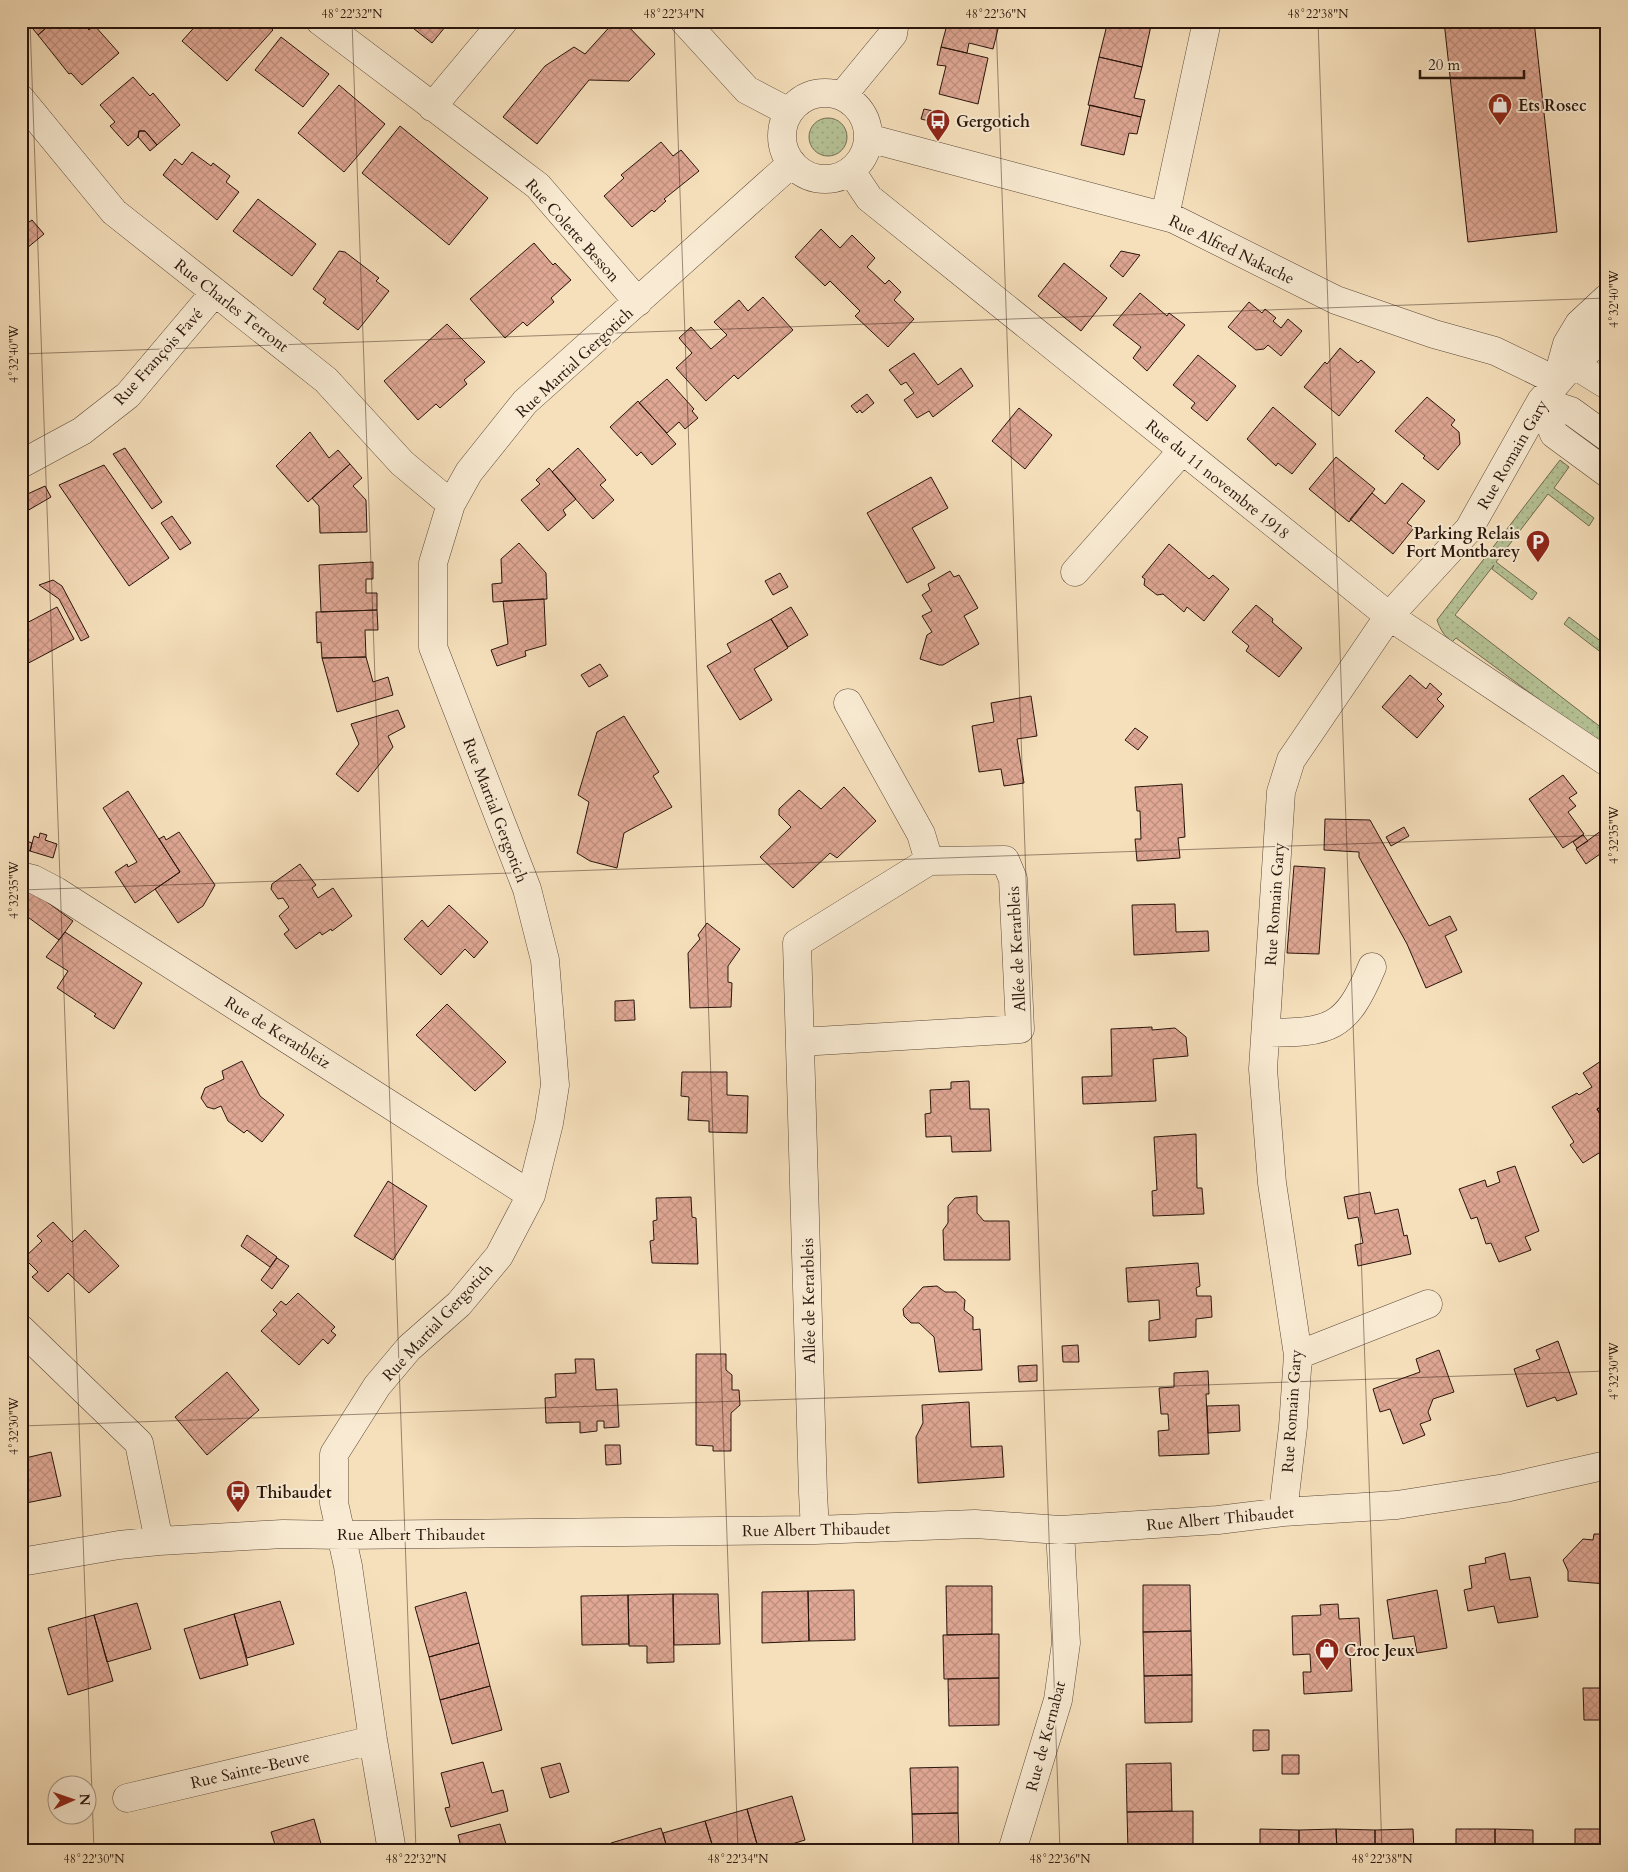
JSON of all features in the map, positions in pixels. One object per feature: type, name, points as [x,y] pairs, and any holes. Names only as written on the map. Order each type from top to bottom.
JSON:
[{"type":"street","name":"Rue Colette Besson","points":[[320,21],[538,186],[638,302]]},
{"type":"street","points":[[684,21],[747,90],[789,112]]},
{"type":"street","points":[[842,96],[893,34],[895,21]]},
{"type":"street","points":[[1165,216],[1207,21]]},
{"type":"street","points":[[432,107],[504,22]]},
{"type":"street","points":[[828,92],[842,96],[855,104],[864,116],[868,146],[862,159],[851,170],[838,177],[822,179],[808,176],[786,155],[782,140],[783,125],[789,112],[800,100],[813,94],[828,92]]},
{"type":"street","name":"Rue Charles Terront","points":[[21,99],[114,212],[326,380],[402,463],[451,504]]},
{"type":"street","name":"Rue Alfred Nakache","points":[[868,138],[1165,216],[1336,300],[1434,334],[1495,351],[1557,382]]},
{"type":"street","name":"Rue Martial Gergotich","points":[[342,1535],[334,1503],[334,1454],[377,1386],[409,1348],[459,1304],[499,1256],[530,1195],[549,1123],[555,1085],[545,960],[527,889],[433,647],[432,563],[451,504],[469,472],[526,402],[792,162]]},
{"type":"street","name":"Rue du 11 novembre 1918","points":[[851,170],[869,198],[1389,616],[1607,762]]},
{"type":"street","name":"Rue François Favé","points":[[21,464],[82,431],[128,395],[215,292]]},
{"type":"street","points":[[1607,298],[1579,324],[1567,344],[1557,382],[1554,434],[1607,473]]},
{"type":"street","points":[[1557,382],[1607,334]]},
{"type":"street","points":[[1557,382],[1607,385]]},
{"type":"street","points":[[1557,382],[1571,411],[1607,437]]},
{"type":"street","name":"Rue Romain Gary","points":[[1283,1512],[1293,1427],[1298,1355],[1272,1183],[1263,1069],[1281,792],[1291,760],[1389,616],[1469,529],[1557,382]]},
{"type":"street","points":[[1075,572],[1182,451]]},
{"type":"street","points":[[848,703],[921,834],[929,861]]},
{"type":"street","name":"Allée de Kerarbleis","points":[[800,1042],[1020,1029],[1013,879],[1004,860],[929,861],[797,943],[800,1042],[815,1530]]},
{"type":"street","name":"Rue de Kerarbleiz","points":[[21,876],[56,891],[530,1195]]},
{"type":"street","points":[[1266,1033],[1322,1030],[1342,1018],[1364,988],[1372,968]]},
{"type":"street","points":[[1298,1355],[1428,1304]]},
{"type":"street","points":[[21,1329],[139,1443],[160,1541]]},
{"type":"street","name":"Rue Albert Thibaudet","points":[[21,1562],[119,1544],[283,1534],[815,1530],[975,1524],[1060,1530],[1218,1520],[1283,1512],[1398,1505],[1505,1488],[1607,1465]]},
{"type":"street","name":"Rue de Kernabat","points":[[1012,1851],[1058,1700],[1066,1643],[1060,1530]]},
{"type":"street","points":[[342,1535],[392,1851]]},
{"type":"street","name":"Rue Sainte-Beuve","points":[[127,1798],[373,1740]]},
{"type":"green space","points":[[828,118],[842,123],[847,137],[842,151],[828,156],[814,151],[809,137],[814,123]]},
{"type":"green space","points":[[1560,460],[1569,467],[1554,488],[1594,518],[1589,526],[1548,494],[1496,562],[1537,593],[1532,600],[1492,569],[1494,565],[1455,615],[1607,732],[1607,750],[1456,638],[1452,642],[1443,632],[1437,620]]},
{"type":"green space","points":[[1569,617],[1607,646],[1607,657],[1564,624]]},
{"type":"building","points":[[30,21],[54,21],[38,35],[28,23]]},
{"type":"building","points":[[54,21],[81,21],[89,30],[94,25],[119,53],[82,85],[71,73],[69,74],[38,35]]},
{"type":"building","points":[[200,21],[263,21],[273,30],[227,81],[182,41]]},
{"type":"building","points":[[404,21],[450,21],[432,43]]},
{"type":"building","points":[[615,21],[623,21],[655,54],[629,81],[589,80],[537,144],[503,117],[545,66],[574,47],[585,54]]},
{"type":"building","points":[[948,21],[1000,21],[993,49],[969,43],[967,53],[941,47]]},
{"type":"building","points":[[1108,21],[1152,21],[1142,67],[1099,57]]},
{"type":"building","name":"Ets Rosec","points":[[1444,21],[1534,21],[1557,232],[1468,242]]},
{"type":"building","points":[[281,37],[329,74],[303,107],[255,70]]},
{"type":"building","points":[[941,47],[988,58],[978,104],[939,94],[946,66],[937,65]]},
{"type":"building","points":[[1099,57],[1142,67],[1134,98],[1145,100],[1141,117],[1088,105]]},
{"type":"building","points":[[133,77],[150,96],[153,93],[180,125],[157,145],[145,131],[139,131],[138,137],[128,146],[110,126],[115,122],[100,105]]},
{"type":"building","points":[[339,85],[385,124],[344,172],[298,133]]},
{"type":"building","points":[[1090,105],[1141,117],[1137,134],[1129,133],[1124,155],[1081,145]]},
{"type":"building","points":[[924,109],[943,113],[941,124],[921,119]]},
{"type":"building","points":[[400,126],[488,198],[449,245],[362,173]]},
{"type":"building","points":[[139,131],[145,131],[157,145],[150,151],[138,137]]},
{"type":"building","points":[[661,142],[673,156],[681,150],[699,171],[664,199],[666,201],[654,212],[652,210],[632,227],[604,196],[624,178],[621,175]]},
{"type":"building","points":[[192,152],[211,166],[213,163],[230,176],[226,182],[239,192],[217,220],[163,175],[175,159],[182,165]]},
{"type":"building","points":[[258,199],[316,244],[292,276],[233,231]]},
{"type":"building","points":[[21,213],[29,222],[32,220],[44,234],[21,253]]},
{"type":"building","points":[[821,229],[840,248],[852,235],[875,258],[867,267],[885,284],[889,280],[901,292],[894,300],[914,319],[888,347],[855,316],[860,311],[830,281],[825,286],[795,257]]},
{"type":"building","points":[[534,243],[553,265],[555,263],[571,280],[551,298],[554,302],[527,326],[523,322],[505,338],[470,299]]},
{"type":"building","points":[[339,251],[345,252],[379,278],[376,281],[389,291],[358,330],[323,303],[326,299],[313,289]]},
{"type":"building","points":[[1121,251],[1140,255],[1123,277],[1110,266]]},
{"type":"building","points":[[1064,263],[1107,298],[1081,331],[1038,296]]},
{"type":"building","points":[[1140,293],[1167,316],[1169,313],[1185,325],[1147,371],[1133,358],[1141,347],[1113,325]]},
{"type":"building","points":[[763,297],[793,330],[738,379],[734,375],[706,401],[676,368],[692,353],[679,338],[691,327],[711,349],[727,335],[714,322],[739,300],[748,311]]},
{"type":"building","points":[[1249,302],[1262,313],[1265,309],[1276,318],[1273,321],[1281,328],[1288,319],[1302,331],[1281,356],[1268,345],[1264,349],[1256,350],[1228,327]]},
{"type":"building","points":[[447,324],[485,362],[464,380],[467,384],[440,408],[436,404],[418,420],[384,381]]},
{"type":"building","points":[[1340,348],[1358,363],[1361,360],[1375,372],[1339,416],[1304,387],[1325,362],[1327,364]]},
{"type":"building","points":[[914,353],[938,385],[961,368],[973,386],[933,417],[929,411],[917,418],[904,400],[914,393],[906,382],[901,385],[889,370]]},
{"type":"building","points":[[1198,355],[1236,386],[1207,421],[1191,408],[1195,403],[1173,385]]},
{"type":"building","points":[[667,379],[694,409],[692,411],[698,418],[685,429],[679,422],[667,433],[639,403]]},
{"type":"building","points":[[867,394],[874,403],[862,413],[860,410],[857,413],[851,406]]},
{"type":"building","points":[[1427,397],[1455,420],[1451,425],[1459,432],[1460,444],[1438,470],[1423,458],[1425,456],[1395,431]]},
{"type":"building","points":[[638,401],[676,444],[652,465],[641,452],[637,456],[610,427]]},
{"type":"building","points":[[1273,407],[1316,444],[1292,474],[1278,463],[1276,466],[1247,439]]},
{"type":"building","points":[[1019,408],[1052,435],[1025,469],[992,441]]},
{"type":"building","points":[[310,432],[329,458],[338,450],[350,464],[308,502],[276,466]]},
{"type":"building","points":[[125,448],[162,502],[152,509],[113,454]]},
{"type":"building","points":[[578,448],[606,480],[600,485],[614,500],[593,519],[552,472]]},
{"type":"building","points":[[1336,457],[1375,489],[1349,522],[1309,489]]},
{"type":"building","points":[[350,464],[362,478],[353,486],[366,500],[367,532],[320,533],[319,506],[312,498]]},
{"type":"building","points":[[104,465],[169,558],[129,586],[59,485]]},
{"type":"building","points":[[549,468],[576,499],[563,510],[566,515],[548,531],[521,500],[540,484],[536,480]]},
{"type":"building","points":[[931,477],[948,508],[912,528],[935,568],[907,583],[867,513]]},
{"type":"building","points":[[1402,483],[1425,501],[1407,523],[1414,528],[1393,554],[1350,519],[1372,493],[1385,504]]},
{"type":"building","points":[[45,486],[51,497],[27,511],[21,497]]},
{"type":"building","points":[[172,516],[191,543],[180,550],[161,523]]},
{"type":"building","points":[[519,543],[546,573],[547,599],[493,602],[492,584],[502,583],[501,559]]},
{"type":"building","points":[[1169,544],[1209,579],[1213,575],[1229,589],[1204,621],[1187,607],[1184,612],[1163,594],[1157,595],[1144,585],[1145,579],[1142,577]]},
{"type":"building","points":[[373,562],[373,579],[366,579],[366,593],[377,593],[377,610],[321,612],[319,565]]},
{"type":"building","points":[[950,571],[954,577],[959,575],[978,608],[964,616],[979,644],[943,665],[939,665],[920,659],[927,635],[932,632],[922,616],[932,611],[922,595],[930,590],[928,584]]},
{"type":"building","points":[[780,573],[788,587],[773,595],[765,581]]},
{"type":"building","points":[[53,580],[62,586],[89,637],[81,641],[59,599],[39,585]]},
{"type":"building","points":[[544,599],[546,645],[525,651],[526,656],[497,666],[491,650],[508,644],[503,601]]},
{"type":"building","points":[[1256,605],[1302,648],[1279,677],[1246,651],[1249,646],[1232,632]]},
{"type":"building","points":[[57,607],[74,639],[21,667],[21,626]]},
{"type":"building","points":[[791,607],[808,635],[788,647],[771,619]]},
{"type":"building","points":[[377,610],[378,630],[365,630],[366,657],[322,658],[321,642],[317,643],[316,612]]},
{"type":"building","points":[[771,619],[788,648],[754,669],[772,700],[740,720],[707,666],[731,652],[727,644]]},
{"type":"building","points":[[366,657],[373,682],[388,677],[393,695],[337,712],[322,658]]},
{"type":"building","points":[[600,664],[608,676],[589,687],[581,675]]},
{"type":"building","points":[[1410,675],[1426,689],[1430,683],[1442,694],[1437,699],[1444,706],[1417,738],[1382,707]]},
{"type":"building","points":[[1031,696],[1037,736],[1017,739],[1024,783],[1004,786],[1001,769],[979,772],[972,726],[994,722],[991,703]]},
{"type":"building","points":[[398,710],[405,727],[388,736],[393,747],[358,792],[336,774],[359,744],[351,724]]},
{"type":"building","points":[[624,716],[659,772],[653,776],[672,807],[624,833],[617,868],[590,861],[577,853],[589,802],[578,795],[597,732]]},
{"type":"building","points":[[1135,728],[1148,737],[1138,750],[1125,740]]},
{"type":"building","points":[[1563,775],[1577,793],[1569,798],[1576,806],[1568,812],[1584,834],[1563,848],[1529,799]]},
{"type":"building","points":[[1182,784],[1185,837],[1178,838],[1180,858],[1137,861],[1135,839],[1141,839],[1140,811],[1137,811],[1135,787]]},
{"type":"building","points":[[844,787],[876,821],[837,858],[830,853],[793,888],[760,857],[791,827],[779,815],[779,809],[799,790],[821,809]]},
{"type":"building","points":[[128,791],[180,872],[135,903],[115,872],[127,864],[128,867],[137,862],[103,808]]},
{"type":"building","points":[[1325,819],[1370,820],[1429,926],[1450,916],[1457,930],[1445,936],[1462,972],[1426,988],[1407,944],[1359,857],[1359,852],[1324,850]]},
{"type":"building","points":[[1404,827],[1409,836],[1391,846],[1386,837]]},
{"type":"building","points":[[1605,828],[1607,832],[1607,849],[1586,864],[1576,849]]},
{"type":"building","points":[[179,832],[215,885],[203,906],[178,923],[155,889],[180,872],[159,839],[164,836],[166,840]]},
{"type":"building","points":[[40,833],[47,835],[45,840],[57,844],[53,858],[30,851],[34,836],[39,838]]},
{"type":"building","points":[[1583,835],[1588,841],[1577,848],[1573,842]]},
{"type":"building","points":[[24,840],[32,843],[30,851],[21,849]]},
{"type":"building","points":[[300,864],[316,885],[312,888],[318,898],[333,888],[352,916],[332,931],[331,929],[322,935],[320,932],[296,949],[284,934],[289,930],[279,916],[289,907],[283,898],[278,899],[271,889],[272,884]]},
{"type":"building","points":[[1294,866],[1325,868],[1319,954],[1287,953]]},
{"type":"building","points":[[28,888],[73,921],[59,940],[21,912],[21,897]]},
{"type":"building","points":[[1175,904],[1176,932],[1208,931],[1209,951],[1134,955],[1132,905]]},
{"type":"building","points":[[449,905],[488,942],[474,958],[465,949],[441,975],[404,939],[422,920],[428,927]]},
{"type":"building","points":[[707,923],[740,949],[728,966],[728,982],[732,983],[731,1007],[690,1008],[688,953],[700,939],[698,935]]},
{"type":"building","points":[[65,932],[142,983],[114,1029],[94,1016],[96,1014],[57,988],[68,971],[46,957]]},
{"type":"building","points":[[634,1000],[635,1020],[615,1021],[615,1001]]},
{"type":"building","points":[[447,1004],[506,1062],[475,1091],[416,1035]]},
{"type":"building","points":[[1152,1027],[1152,1030],[1175,1028],[1186,1037],[1188,1056],[1153,1059],[1156,1101],[1083,1104],[1082,1077],[1112,1076],[1111,1029]]},
{"type":"building","points":[[1604,1059],[1607,1063],[1607,1104],[1597,1109],[1603,1119],[1607,1116],[1607,1148],[1583,1163],[1570,1145],[1574,1142],[1552,1107],[1592,1087],[1583,1073]]},
{"type":"building","points":[[242,1061],[260,1096],[284,1115],[262,1142],[247,1130],[244,1133],[228,1121],[221,1106],[214,1109],[207,1107],[201,1098],[205,1088],[224,1079],[222,1071]]},
{"type":"building","points":[[682,1072],[727,1072],[727,1095],[748,1096],[747,1133],[709,1132],[709,1121],[688,1120],[689,1097],[681,1096]]},
{"type":"building","points":[[969,1081],[970,1109],[989,1109],[991,1151],[952,1152],[951,1136],[926,1137],[925,1114],[931,1113],[930,1090],[951,1089],[951,1082]]},
{"type":"building","points":[[1605,1105],[1607,1116],[1603,1119],[1597,1109]]},
{"type":"building","points":[[1196,1134],[1197,1188],[1202,1188],[1204,1214],[1153,1216],[1152,1191],[1157,1190],[1154,1137]]},
{"type":"building","points":[[1515,1166],[1539,1231],[1525,1237],[1531,1250],[1499,1262],[1491,1243],[1486,1244],[1477,1217],[1471,1219],[1459,1189],[1485,1180],[1487,1187],[1500,1182],[1497,1172]]},
{"type":"building","points":[[388,1181],[427,1206],[393,1260],[354,1236]]},
{"type":"building","points":[[1370,1192],[1375,1214],[1398,1209],[1404,1236],[1407,1235],[1411,1254],[1358,1266],[1355,1245],[1363,1243],[1358,1217],[1348,1219],[1344,1197]]},
{"type":"building","points":[[977,1196],[977,1213],[984,1221],[1009,1221],[1010,1260],[944,1260],[943,1230],[948,1223],[948,1206],[955,1198]]},
{"type":"building","points":[[691,1197],[692,1217],[696,1218],[698,1264],[652,1263],[650,1241],[654,1240],[653,1221],[657,1220],[656,1198]]},
{"type":"building","points":[[53,1222],[72,1242],[85,1230],[119,1266],[89,1293],[68,1273],[48,1292],[32,1277],[38,1272],[24,1258],[42,1241],[37,1236]]},
{"type":"building","points":[[247,1235],[277,1257],[270,1267],[241,1246]]},
{"type":"building","points":[[277,1258],[289,1266],[272,1289],[261,1280]]},
{"type":"building","points":[[1198,1263],[1200,1286],[1196,1288],[1197,1296],[1211,1296],[1212,1317],[1196,1319],[1196,1337],[1149,1341],[1149,1321],[1160,1319],[1159,1300],[1128,1302],[1126,1268]]},
{"type":"building","points":[[937,1286],[945,1292],[956,1292],[965,1300],[964,1310],[973,1317],[973,1330],[980,1329],[982,1370],[939,1372],[934,1337],[919,1323],[911,1323],[904,1316],[903,1309],[923,1287]]},
{"type":"building","points":[[298,1293],[335,1327],[331,1331],[336,1335],[328,1344],[323,1339],[299,1365],[261,1331],[277,1314],[273,1310],[281,1301],[286,1305]]},
{"type":"building","points":[[1558,1341],[1577,1394],[1557,1401],[1555,1397],[1527,1407],[1514,1369],[1540,1359],[1536,1350]]},
{"type":"building","points":[[1078,1345],[1079,1362],[1063,1362],[1062,1346]]},
{"type":"building","points":[[1439,1350],[1454,1392],[1433,1399],[1428,1412],[1431,1420],[1420,1424],[1425,1435],[1403,1444],[1390,1409],[1380,1412],[1373,1389],[1420,1372],[1416,1359]]},
{"type":"building","points":[[696,1354],[726,1354],[726,1370],[732,1375],[732,1390],[739,1390],[740,1405],[731,1413],[731,1451],[713,1451],[713,1446],[696,1445]]},
{"type":"building","points":[[575,1359],[594,1359],[596,1390],[617,1389],[619,1427],[604,1428],[604,1421],[597,1421],[597,1431],[580,1433],[580,1422],[546,1423],[545,1398],[556,1397],[555,1374],[576,1373]]},
{"type":"building","points":[[1037,1365],[1037,1381],[1019,1382],[1018,1366]]},
{"type":"building","points":[[1208,1371],[1209,1394],[1206,1394],[1209,1454],[1159,1456],[1158,1431],[1169,1430],[1168,1414],[1161,1414],[1159,1388],[1174,1387],[1174,1373]]},
{"type":"building","points":[[227,1372],[259,1410],[207,1455],[175,1417]]},
{"type":"building","points":[[969,1402],[971,1447],[1002,1446],[1004,1477],[918,1483],[916,1437],[923,1423],[922,1405]]},
{"type":"building","points":[[1239,1405],[1240,1431],[1208,1433],[1207,1406]]},
{"type":"building","points":[[605,1445],[620,1445],[621,1464],[606,1465]]},
{"type":"building","points":[[51,1452],[61,1496],[21,1504],[21,1459]]},
{"type":"building","points":[[1594,1534],[1607,1534],[1607,1584],[1568,1581],[1568,1571],[1563,1560],[1583,1539],[1593,1540]]},
{"type":"building","points":[[1505,1553],[1510,1580],[1530,1577],[1538,1617],[1498,1623],[1494,1606],[1468,1611],[1464,1590],[1472,1588],[1469,1566],[1486,1563],[1485,1558]]},
{"type":"building","points":[[1143,1585],[1190,1585],[1191,1631],[1143,1632]]},
{"type":"building","points":[[946,1586],[992,1586],[992,1634],[947,1635]]},
{"type":"building","points":[[854,1590],[855,1640],[809,1641],[808,1591]]},
{"type":"building","points":[[1437,1590],[1447,1648],[1417,1653],[1414,1636],[1393,1639],[1387,1600]]},
{"type":"building","points":[[808,1591],[809,1641],[762,1643],[762,1592]]},
{"type":"building","points":[[466,1592],[479,1643],[429,1657],[415,1607]]},
{"type":"building","points":[[673,1594],[674,1662],[647,1663],[647,1646],[629,1646],[628,1595]]},
{"type":"building","points":[[673,1594],[718,1594],[720,1644],[674,1645]]},
{"type":"building","points":[[628,1595],[629,1644],[582,1645],[581,1596]]},
{"type":"building","points":[[280,1601],[294,1644],[247,1658],[234,1614]]},
{"type":"building","points":[[137,1603],[151,1649],[107,1662],[94,1615]]},
{"type":"building","points":[[1338,1604],[1339,1619],[1359,1618],[1361,1655],[1350,1655],[1352,1691],[1304,1694],[1303,1672],[1311,1672],[1310,1654],[1293,1655],[1292,1616],[1321,1615],[1320,1605]]},
{"type":"building","points":[[234,1614],[248,1665],[200,1679],[184,1629]]},
{"type":"building","points":[[94,1615],[113,1681],[68,1695],[48,1628]]},
{"type":"building","points":[[1191,1631],[1192,1675],[1144,1676],[1143,1632]]},
{"type":"building","points":[[999,1634],[999,1678],[944,1679],[943,1635]]},
{"type":"building","points":[[479,1643],[490,1686],[440,1700],[429,1657]]},
{"type":"building","points":[[1603,1674],[1607,1674],[1607,1720],[1584,1720],[1583,1688],[1604,1688]]},
{"type":"building","points":[[1192,1675],[1192,1722],[1145,1723],[1144,1676]]},
{"type":"building","points":[[999,1678],[999,1725],[949,1726],[948,1679]]},
{"type":"building","points":[[490,1686],[502,1730],[452,1744],[440,1700]]},
{"type":"building","points":[[1253,1730],[1269,1730],[1269,1750],[1253,1751]]},
{"type":"building","points":[[1282,1755],[1299,1755],[1299,1774],[1282,1774]]},
{"type":"building","points":[[483,1762],[492,1793],[503,1790],[508,1811],[451,1827],[445,1808],[450,1807],[441,1773]]},
{"type":"building","points":[[560,1763],[569,1792],[550,1798],[541,1768]]},
{"type":"building","points":[[1171,1763],[1172,1811],[1127,1812],[1126,1764]]},
{"type":"building","points":[[958,1767],[958,1813],[912,1814],[910,1768]]},
{"type":"building","points":[[792,1796],[805,1840],[769,1851],[759,1851],[747,1809]]},
{"type":"building","points":[[747,1809],[759,1851],[714,1851],[705,1821]]},
{"type":"building","points":[[1193,1811],[1193,1843],[1186,1846],[1186,1851],[1107,1851],[1128,1850],[1127,1812]]},
{"type":"building","points":[[958,1813],[959,1851],[913,1851],[912,1814]]},
{"type":"building","points":[[314,1819],[323,1851],[277,1851],[271,1832]]},
{"type":"building","points":[[705,1821],[714,1851],[668,1851],[663,1833]]},
{"type":"building","points":[[500,1824],[508,1851],[462,1851],[458,1835]]},
{"type":"building","points":[[661,1828],[668,1851],[614,1851],[611,1843]]},
{"type":"building","points":[[1260,1829],[1299,1830],[1299,1851],[1260,1851]]},
{"type":"building","points":[[1336,1829],[1337,1851],[1299,1851],[1299,1830]]},
{"type":"building","points":[[1336,1829],[1375,1830],[1375,1851],[1337,1851]]},
{"type":"building","points":[[1413,1829],[1414,1851],[1375,1851],[1375,1830]]},
{"type":"building","points":[[1456,1829],[1495,1829],[1495,1851],[1456,1851]]},
{"type":"building","points":[[1495,1829],[1533,1830],[1533,1851],[1495,1851]]},
{"type":"building","points":[[1575,1829],[1607,1829],[1607,1851],[1575,1851]]},
{"type":"place","name":"Ets Rosec","points":[[1500,126]]},
{"type":"place","name":"Gergotich","points":[[938,142]]},
{"type":"place","name":"Parking Relais Fort Montbarey","points":[[1538,563]]},
{"type":"place","name":"Thibaudet","points":[[238,1513]]},
{"type":"place","name":"Croc Jeux","points":[[1327,1671]]}]
